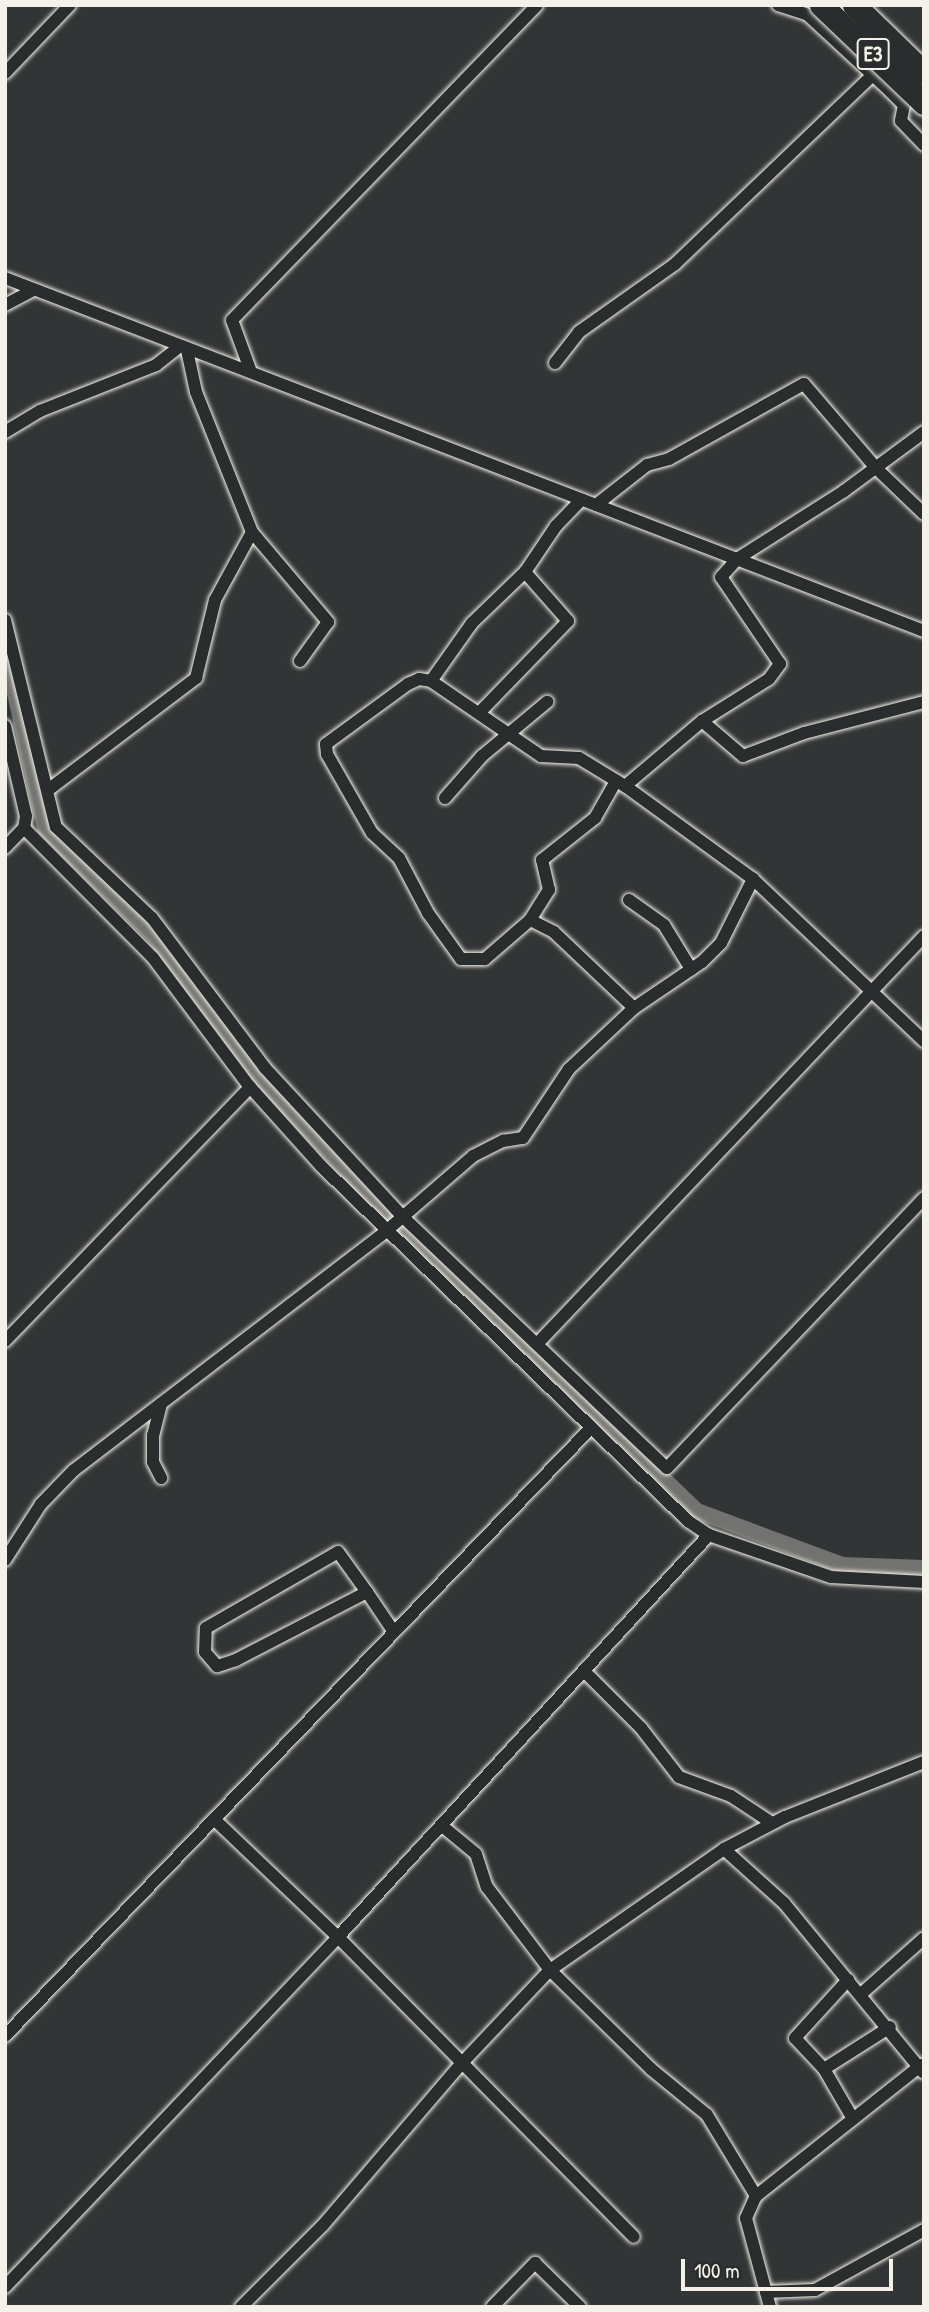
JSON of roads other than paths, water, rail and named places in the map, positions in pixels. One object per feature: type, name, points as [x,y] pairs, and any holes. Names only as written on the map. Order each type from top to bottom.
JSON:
[{"type":"highway","name":"E3","points":[[821,5],[924,103]]},
{"type":"highway","name":"E3","points":[[854,5],[924,73]]},
{"type":"street","points":[[5,73],[70,5]]},
{"type":"street","points":[[251,372],[232,320],[537,5]]},
{"type":"street","points":[[778,5],[807,15],[890,91],[904,105],[901,121],[924,145]]},
{"type":"street","points":[[890,91],[924,55]]},
{"type":"street","points":[[555,363],[579,332],[675,264],[872,76]]},
{"type":"street","points":[[5,278],[924,631]]},
{"type":"street","points":[[5,305],[33,290]]},
{"type":"street","points":[[5,432],[40,411],[156,365],[183,348]]},
{"type":"street","points":[[183,348],[200,404],[252,532],[328,622],[300,661]]},
{"type":"street","points":[[596,505],[647,465],[669,459],[804,384],[876,468],[924,514]]},
{"type":"street","points":[[924,432],[876,468],[737,559],[721,577],[780,664],[769,679],[702,721],[621,784],[595,818],[542,860],[549,890],[530,920],[485,959],[461,960],[428,913],[399,858],[372,833],[327,754],[326,744],[347,725],[408,684],[419,679],[431,681],[541,755],[579,758],[621,784],[753,879],[924,1041]]},
{"type":"street","points":[[431,681],[472,623],[525,572],[556,526],[582,499]]},
{"type":"street","points":[[48,790],[196,678],[215,600],[252,532]]},
{"type":"street","points":[[479,713],[568,621],[525,572]]},
{"type":"street","points":[[5,620],[56,827],[152,918],[265,1068],[403,1217],[667,1468],[924,1198]]},
{"type":"street","points":[[445,798],[466,772],[547,702]]},
{"type":"street","points":[[702,721],[743,756],[804,733],[924,702]]},
{"type":"street","points":[[5,726],[26,816],[24,828],[5,848]]},
{"type":"street","points":[[24,828],[153,958],[250,1087],[385,1232],[590,1429],[709,1535],[831,1577],[924,1582]]},
{"type":"street","points":[[5,1560],[41,1504],[74,1470],[385,1232],[473,1156],[503,1141],[523,1138],[569,1069],[634,1009],[691,969],[721,943],[753,879]]},
{"type":"street","points":[[629,900],[664,925],[691,969]]},
{"type":"street","points":[[530,920],[554,932],[634,1009]]},
{"type":"street","points":[[537,1344],[924,936]]},
{"type":"street","points":[[5,1341],[250,1087]]},
{"type":"street","points":[[161,1403],[153,1435],[153,1462],[161,1478]]},
{"type":"street","points":[[5,2036],[590,1429]]},
{"type":"street","points":[[5,2287],[338,1937],[709,1535]]},
{"type":"street","points":[[367,1592],[236,1660],[217,1666],[205,1652],[206,1628],[338,1552],[367,1592],[394,1632]]},
{"type":"street","points":[[584,1671],[641,1728],[679,1777],[731,1796],[772,1823]]},
{"type":"street","points":[[241,2307],[323,2225],[461,2064],[550,1970],[724,1849],[772,1823],[924,1762]]},
{"type":"street","points":[[214,1819],[338,1937],[634,2237]]},
{"type":"street","points":[[441,1825],[476,1854],[487,1888],[550,1970],[651,2069],[707,2115],[755,2196]]},
{"type":"street","points":[[724,1849],[784,1903],[923,2069],[853,2119],[755,2196],[746,2218],[770,2307]]},
{"type":"street","points":[[861,1994],[924,1938]]},
{"type":"street","points":[[848,1980],[795,2038],[824,2069],[853,2119]]},
{"type":"street","points":[[824,2069],[890,2027]]},
{"type":"street","points":[[766,2292],[815,2290],[924,2230]]},
{"type":"street","points":[[492,2307],[535,2263],[580,2307]]},
{"type":"waterway","points":[[5,648],[45,828],[154,936],[257,1075],[378,1204],[697,1511],[842,1565],[924,1568]]}]
